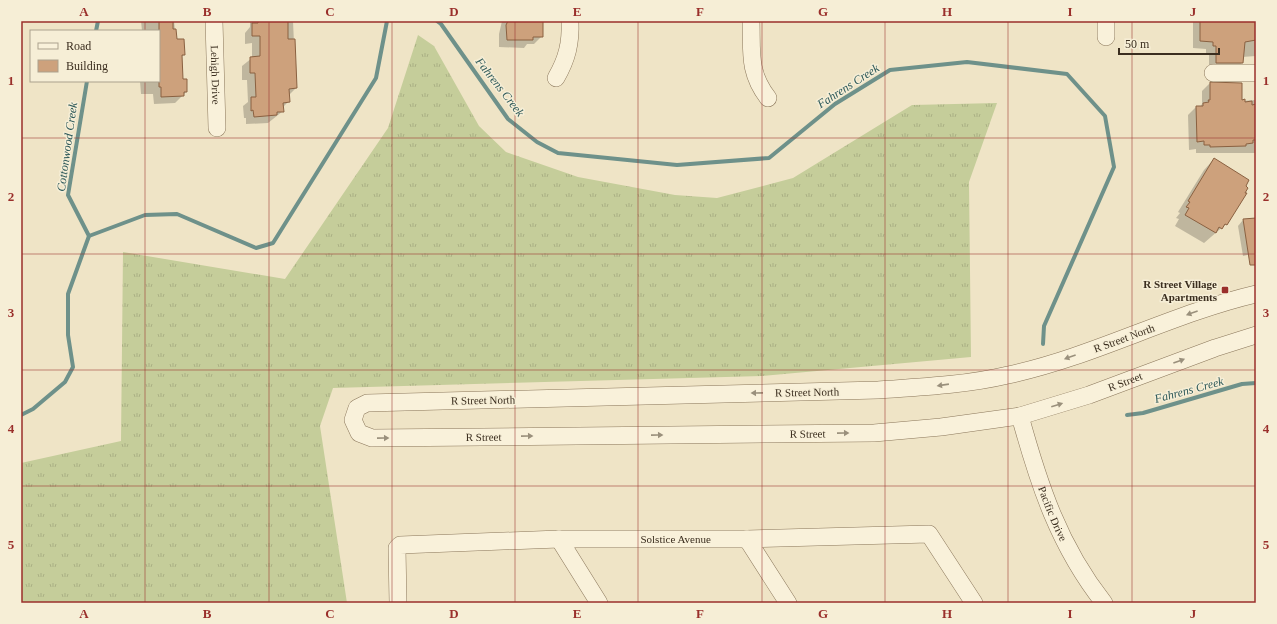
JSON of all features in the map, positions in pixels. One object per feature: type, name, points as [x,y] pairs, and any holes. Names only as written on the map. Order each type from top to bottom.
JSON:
[{"type":"street","name":"Lehigh Drive","points":[[214,21],[216,128]]},
{"type":"street","points":[[556,78],[566,61],[571,38],[570,21]]},
{"type":"street","points":[[751,21],[752,64],[760,87],[768,98]]},
{"type":"street","points":[[1213,73],[1256,73]]},
{"type":"street","name":"R Street North","points":[[353,420],[357,408],[367,403],[878,390],[931,386],[1008,375],[1062,360],[1225,301],[1256,294]]},
{"type":"street","name":"R Street","points":[[353,420],[359,433],[372,438],[874,433],[941,427],[1020,416],[1089,395],[1215,348],[1256,335]]},
{"type":"street","name":"Pacific Drive","points":[[1020,416],[1036,476],[1058,531],[1086,580],[1104,603]]},
{"type":"street","name":"Solstice Avenue","points":[[398,603],[396,548],[400,545],[559,539],[747,539],[929,534],[974,603]]},
{"type":"street","points":[[559,539],[600,603]]},
{"type":"street","points":[[747,539],[788,603]]},
{"type":"green space","points":[[418,35],[434,46],[479,126],[506,152],[578,177],[675,195],[717,198],[793,178],[912,105],[997,103],[969,182],[971,357],[762,376],[333,388],[320,426],[347,603],[21,603],[21,463],[121,441],[123,252],[285,279],[388,128]]},
{"type":"building","points":[[159,21],[173,21],[173,29],[176,29],[177,39],[184,39],[185,55],[182,55],[183,79],[187,79],[187,92],[184,92],[184,96],[161,97],[161,87],[159,87]]},
{"type":"building","points":[[258,21],[288,21],[288,39],[295,39],[297,88],[289,89],[290,102],[283,103],[284,112],[277,112],[277,115],[254,117],[253,110],[251,111],[251,97],[256,97],[255,73],[250,73],[250,57],[260,56],[260,36],[252,36],[252,23],[258,23]]},
{"type":"building","points":[[508,21],[543,21],[543,37],[533,37],[533,40],[507,40],[506,25]]},
{"type":"building","points":[[1200,21],[1256,21],[1256,40],[1245,42],[1243,63],[1216,63],[1216,46],[1213,46],[1213,42],[1200,41]]},
{"type":"building","points":[[1210,82],[1242,83],[1242,100],[1245,99],[1245,102],[1252,101],[1252,105],[1256,104],[1256,140],[1253,140],[1253,143],[1246,144],[1246,146],[1210,147],[1210,145],[1204,145],[1204,141],[1197,142],[1196,106],[1203,106],[1203,103],[1209,102]]},
{"type":"building","points":[[1214,158],[1249,180],[1246,186],[1248,188],[1245,193],[1247,193],[1227,225],[1225,224],[1222,229],[1219,227],[1216,233],[1185,215],[1189,208],[1186,207],[1190,202],[1188,201]]},
{"type":"building","points":[[1256,218],[1256,265],[1250,265],[1243,219]]},
{"type":"waterway","name":"Cottonwood Creek","points":[[96,30],[98,21]]},
{"type":"waterway","name":"Fahrens Creek","points":[[21,415],[33,409],[65,382],[73,367],[68,335],[68,294],[89,236],[145,215],[177,214],[256,248],[273,243],[376,78],[387,21]]},
{"type":"waterway","name":"Fahrens Creek","points":[[437,21],[441,24],[508,119],[537,142],[558,153],[677,165],[769,158],[835,104],[890,70],[967,62],[1067,74],[1105,116],[1114,167],[1044,326],[1043,344]]},
{"type":"waterway","name":"Cottonwood Creek","points":[[87,82],[68,195],[89,236]]},
{"type":"waterway","name":"Fahrens Creek","points":[[1127,415],[1143,413],[1242,384],[1256,383]]},
{"type":"place","name":"R Street Village Apartments","points":[[1225,290]]}]
